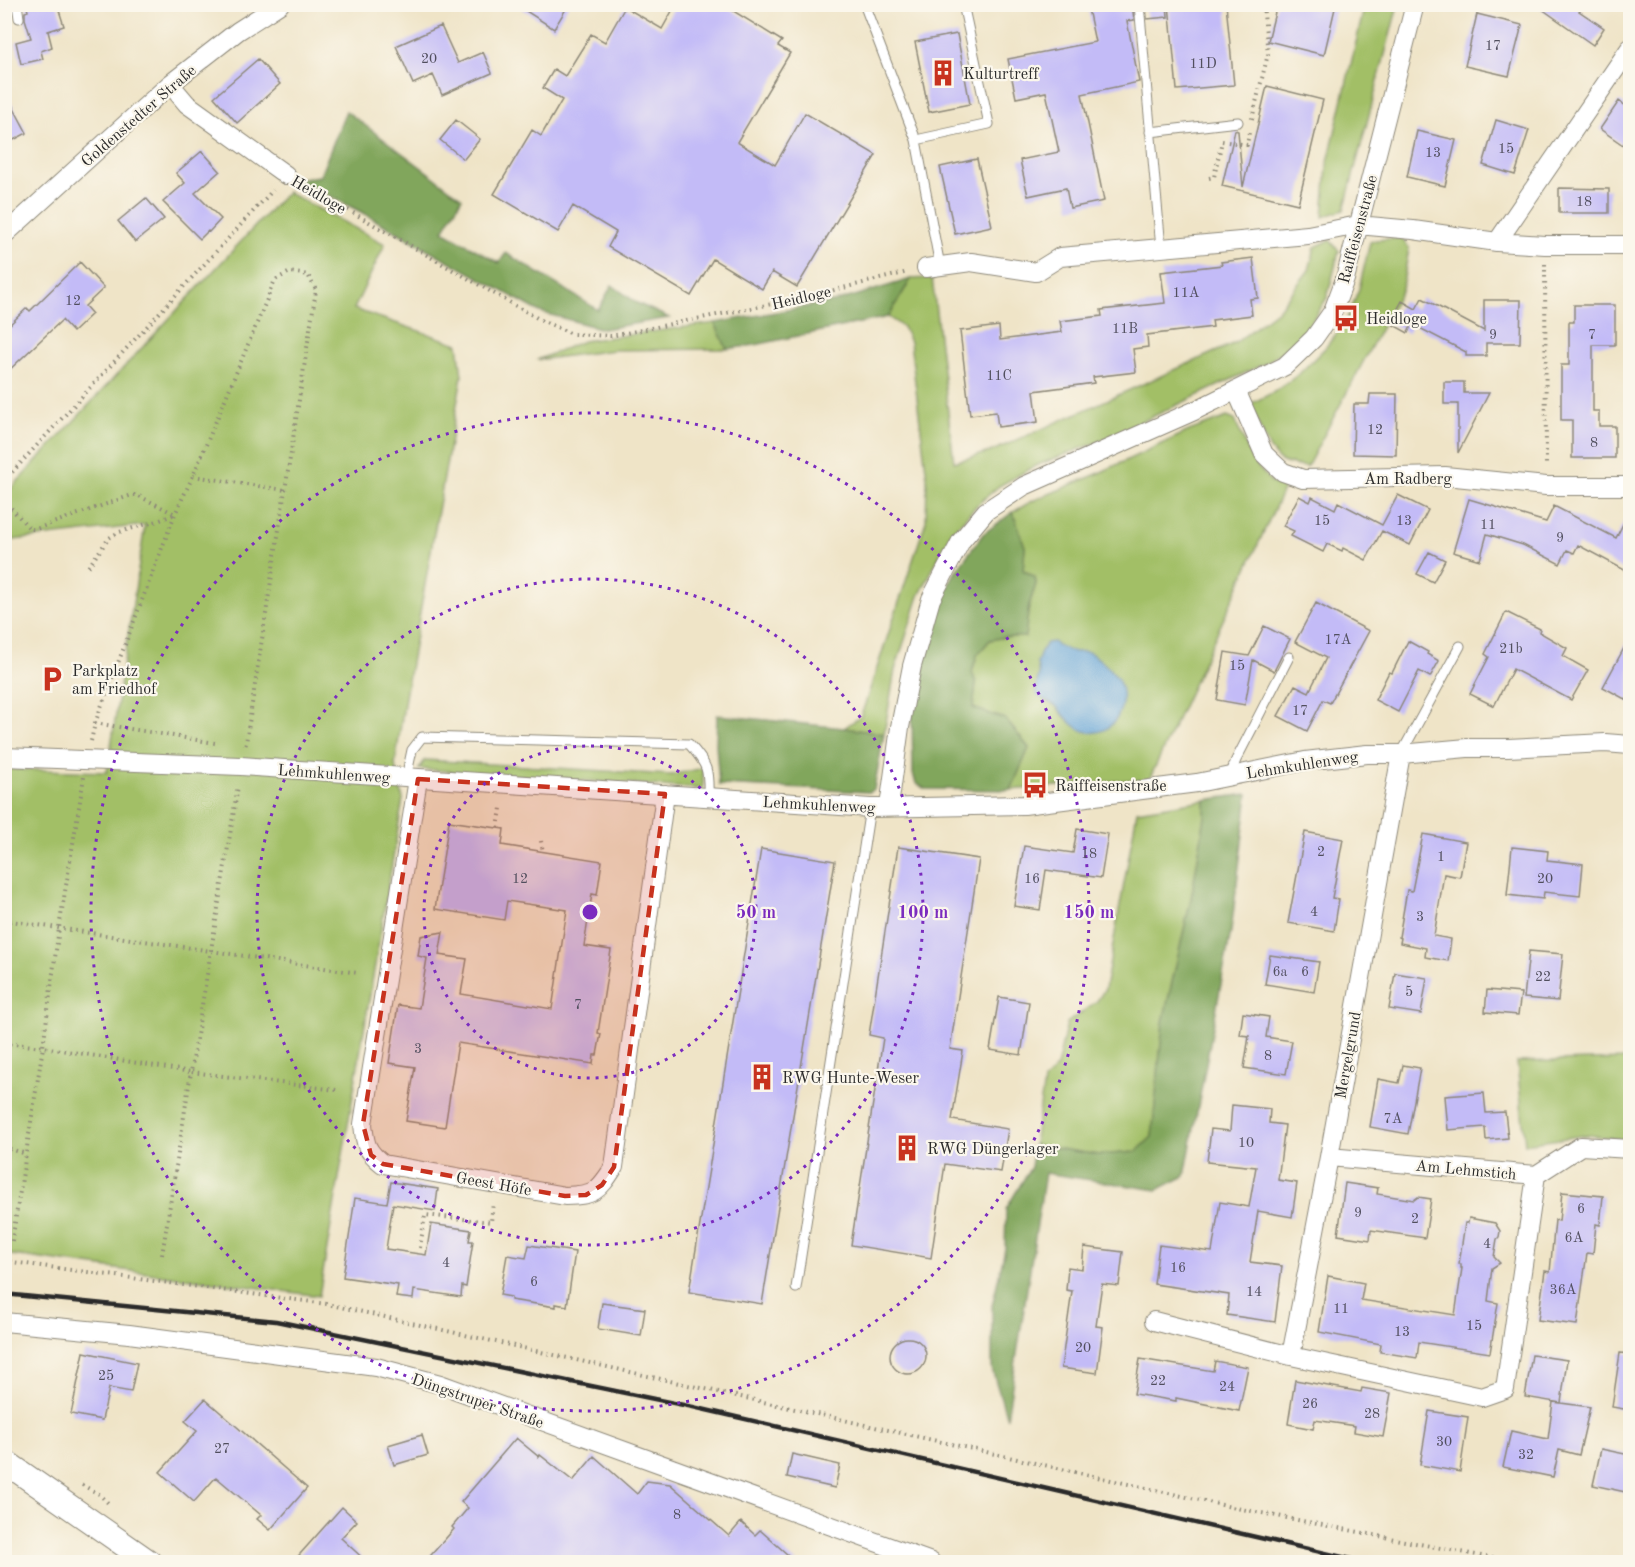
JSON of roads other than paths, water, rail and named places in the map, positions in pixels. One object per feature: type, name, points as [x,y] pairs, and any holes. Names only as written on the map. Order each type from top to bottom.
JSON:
[{"type":"street","name":"Goldenstedter Straße","points":[[4,236],[171,84],[238,31],[280,4]]},
{"type":"street","name":"Raiffeisenstraße","points":[[889,807],[900,727],[912,666],[931,599],[961,541],[986,511],[1024,486],[1194,411],[1285,366],[1314,338],[1333,311],[1345,279],[1415,4]]},
{"type":"street","points":[[1497,242],[1630,48]]},
{"type":"street","name":"Heidloge","points":[[171,84],[187,105],[286,175]]},
{"type":"street","points":[[933,267],[971,262],[1036,272],[1060,257],[1308,235],[1358,225],[1497,242],[1545,245],[1630,245]]},
{"type":"street","name":"Am Radberg","points":[[1236,390],[1264,454],[1283,472],[1303,479],[1445,476],[1546,486],[1630,486]]},
{"type":"street","name":"Lehmkuhlenweg","points":[[4,757],[241,766],[870,808],[1003,807],[1197,783],[1305,761],[1367,754],[1401,754],[1467,748],[1630,744]]},
{"type":"street","name":"Mergelgrund","points":[[1291,1356],[1401,754]]},
{"type":"street","name":"Geest Höfe","points":[[412,778],[363,1124],[364,1139],[371,1155],[383,1164],[565,1196],[586,1195],[602,1185],[614,1167],[665,794]]},
{"type":"street","name":"Am Lehmstich","points":[[1329,1157],[1536,1175],[1581,1146],[1630,1149]]},
{"type":"street","points":[[1154,1321],[1291,1356],[1482,1397],[1505,1389],[1536,1175]]},
{"type":"street","name":"Düngstruper Straße","points":[[4,1322],[129,1334],[376,1367],[440,1384],[931,1563]]},
{"type":"street","points":[[4,1461],[149,1563]]},
{"type":"lane","points":[[16,4],[19,18]]},
{"type":"lane","points":[[864,4],[916,140],[933,267]]},
{"type":"lane","points":[[916,140],[989,124],[963,4]]},
{"type":"lane","points":[[1139,4],[1161,248]]},
{"type":"lane","points":[[1150,132],[1239,122]]},
{"type":"lane","points":[[1401,754],[1460,646]]},
{"type":"lane","points":[[1230,776],[1289,657]]},
{"type":"lane","points":[[412,778],[412,750],[422,737],[689,744],[704,760],[709,776],[708,798]]},
{"type":"lane","points":[[796,1288],[870,808]]},
{"type":"water","points":[[1053,642],[1074,652],[1091,654],[1108,667],[1119,683],[1122,704],[1119,714],[1105,729],[1095,732],[1080,729],[1072,724],[1057,707],[1037,695],[1039,674],[1037,663],[1046,643]]},
{"type":"railway","points":[[4,1294],[276,1321],[693,1407],[1364,1562]]},
{"type":"place","name":"Kulturtreff","points":[[943,73]]},
{"type":"place","name":"Heidloge","points":[[1346,318]]},
{"type":"place","name":"Parkplatz am Friedhof","points":[[52,679]]},
{"type":"place","name":"Raiffeisenstraße","points":[[1035,785]]},
{"type":"place","name":"RWG Hunte-Weser","points":[[762,1077]]},
{"type":"place","name":"RWG Düngerlager","points":[[907,1148]]}]
